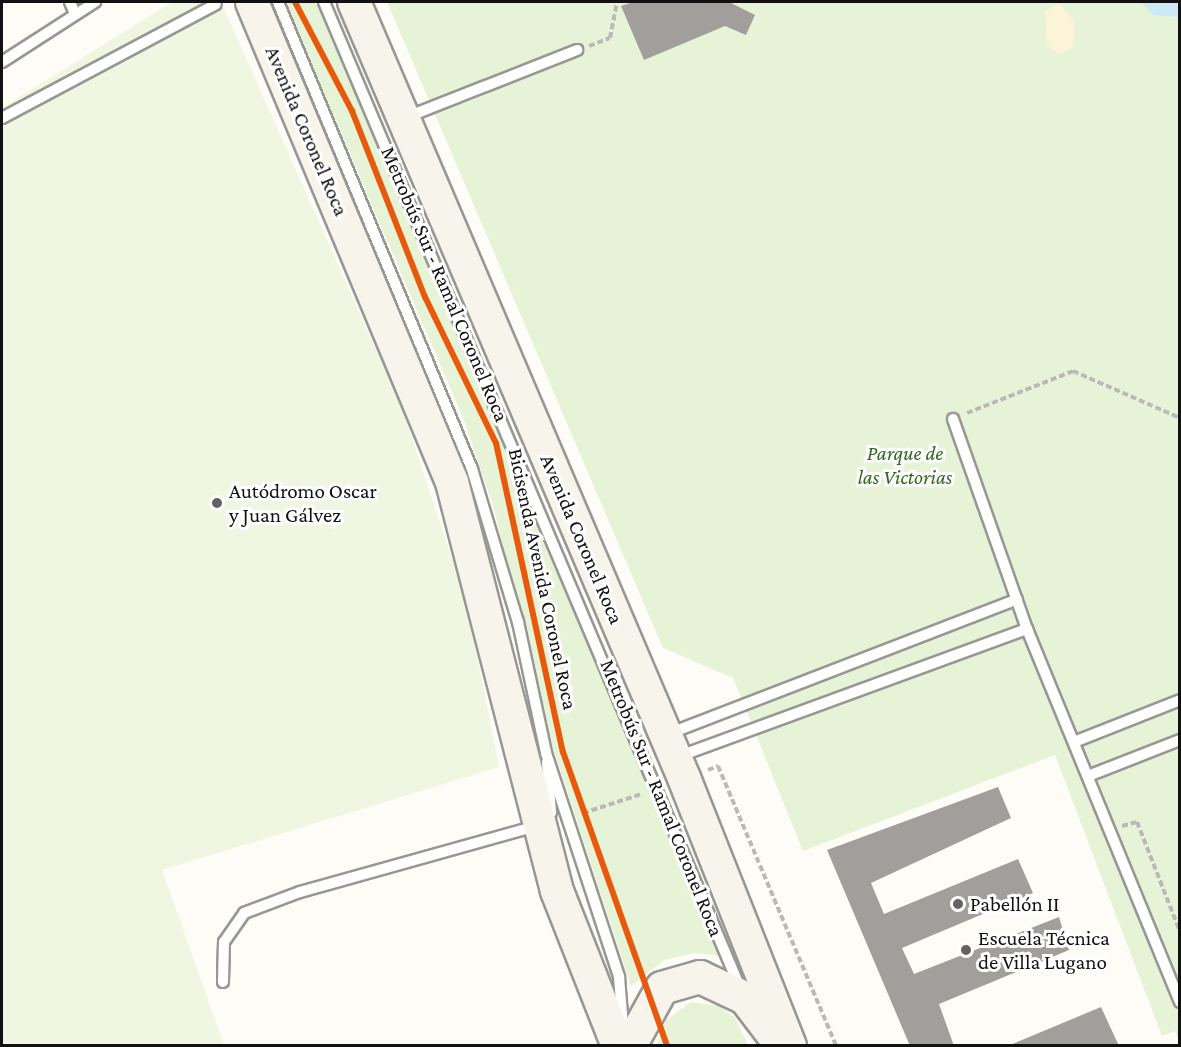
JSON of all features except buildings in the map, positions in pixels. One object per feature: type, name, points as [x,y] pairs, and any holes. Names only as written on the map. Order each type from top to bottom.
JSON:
[{"type":"main road","name":"Avenida Coronel Roca","points":[[252,2],[452,482],[501,655],[537,826],[556,891],[618,1046]]},
{"type":"main road","name":"Avenida Coronel Roca","points":[[354,2],[669,747],[790,1046]]},
{"type":"main road","points":[[630,1046],[650,1003],[682,978],[716,982],[745,998],[781,1046]]},
{"type":"lane","points":[[70,2],[75,14]]},
{"type":"lane","points":[[2,62],[95,2]]},
{"type":"lane","name":"Metrobús Sur - Ramal Coronel Roca","points":[[278,2],[472,469],[518,622],[546,753],[619,977],[625,1046]]},
{"type":"lane","name":"Metrobús Sur - Ramal Coronel Roca","points":[[324,2],[745,998]]},
{"type":"lane","points":[[2,118],[216,4]]},
{"type":"lane","points":[[404,118],[577,50]]},
{"type":"lane","points":[[952,419],[1027,629],[1179,1002]]},
{"type":"lane","points":[[669,747],[1017,598]]},
{"type":"lane","points":[[669,747],[1027,629]]},
{"type":"lane","points":[[1074,742],[1179,700]]},
{"type":"lane","points":[[1088,776],[1179,740]]},
{"type":"lane","points":[[546,753],[556,891]]},
{"type":"lane","points":[[223,982],[224,942],[244,913],[300,892],[537,826]]},
{"type":"path","points":[[577,50],[610,38],[617,2]]},
{"type":"path","points":[[952,419],[1073,372],[1179,418]]},
{"type":"path","points":[[718,766],[836,1046]]},
{"type":"path","points":[[583,813],[657,789]]},
{"type":"path","points":[[580,803],[587,824]]},
{"type":"path","points":[[1110,829],[1137,822],[1179,932]]},
{"type":"green space","name":"Autódromo Oscar y Juan Gálvez","points":[[172,2],[221,2],[401,406],[466,601],[499,767],[162,870],[224,1045],[2,1046],[2,108]]},
{"type":"green space","points":[[285,2],[316,2],[719,956],[695,953],[664,960],[631,986],[551,742],[494,509],[464,420]]},
{"type":"green space","name":"Parque de las Victorias","points":[[387,2],[1179,2],[1179,1042],[1175,1031],[1162,1036],[1055,755],[803,851],[733,678],[663,648]]},
{"type":"green space","points":[[691,1002],[720,1006],[735,1018],[748,1045],[657,1045],[666,1020]]},
{"type":"sand","points":[[1058,3],[1074,21],[1075,36],[1073,46],[1060,55],[1047,45],[1045,12]]},
{"type":"water","points":[[1141,2],[1179,2],[1179,17],[1153,15]]},
{"type":"cycle path","name":"Bicisenda Avenida Coronel Roca","points":[[295,2],[352,111],[425,297],[496,443],[563,752],[667,1046]]},
{"type":"place","name":"Autódromo Oscar y Juan Gálvez","points":[[217,503]]},
{"type":"place","name":"Pabellón II","points":[[958,904]]},
{"type":"place","name":"Escuela Técnica de Villa Lugano","points":[[966,950]]}]
